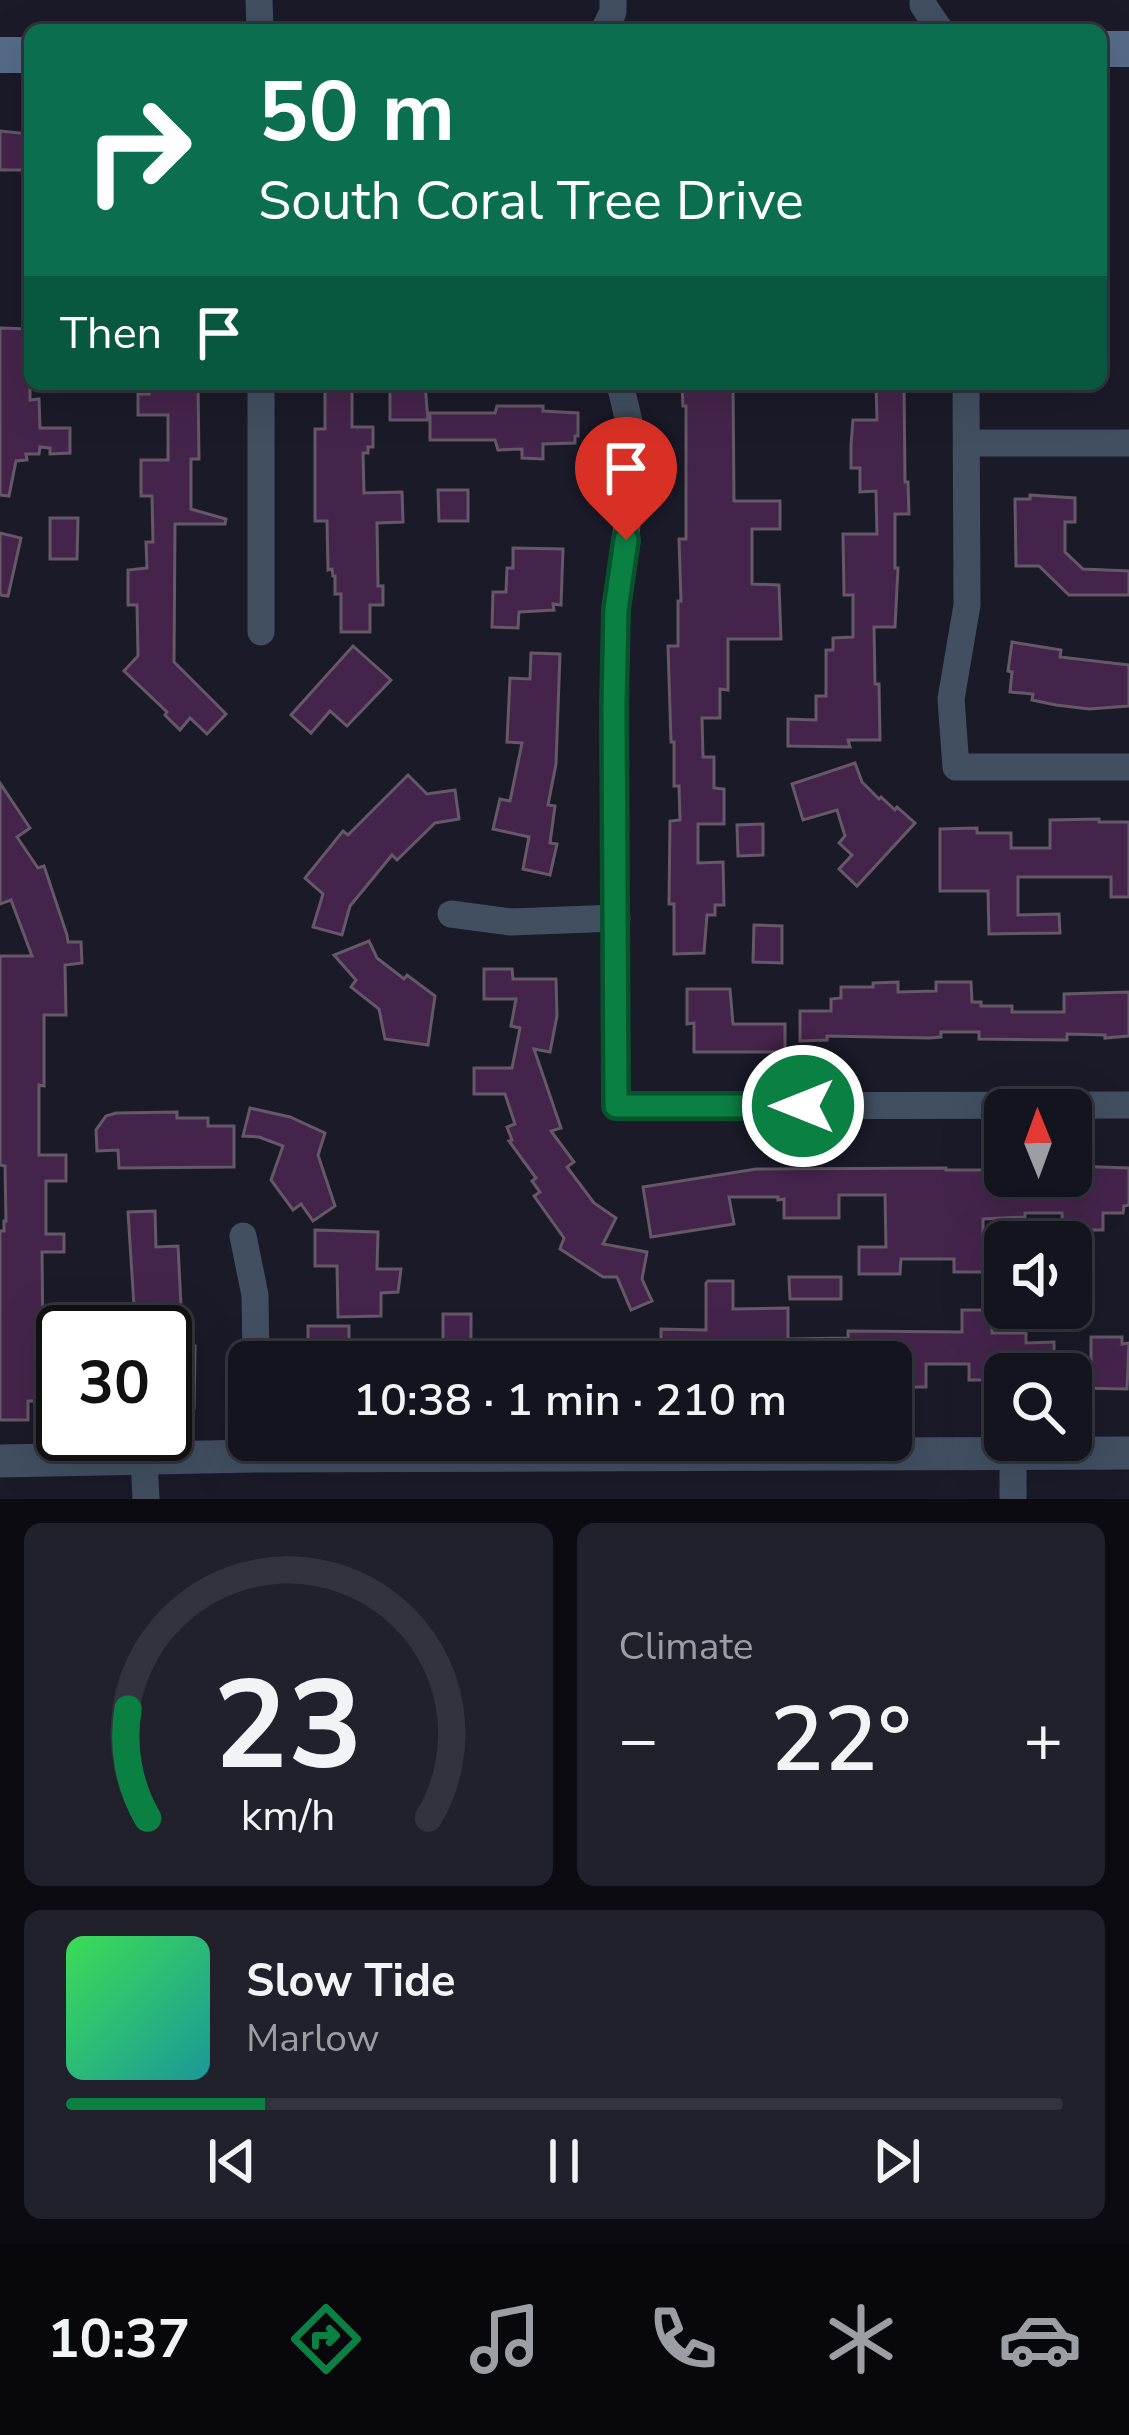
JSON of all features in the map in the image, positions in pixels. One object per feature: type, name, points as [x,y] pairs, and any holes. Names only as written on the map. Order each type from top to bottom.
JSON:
[{"type":"street","points":[[261,390],[261,632]]},
{"type":"street","points":[[622,390],[632,430],[631,505],[615,628],[616,1106],[1129,1105]]},
{"type":"street","points":[[966,390],[967,605],[951,699],[956,767],[1129,766]]},
{"type":"street","points":[[968,443],[1129,442]]},
{"type":"street","points":[[452,914],[511,922],[617,918]]},
{"type":"street","points":[[243,1236],[255,1295],[256,1341]]},
{"type":"street","points":[[192,1454],[228,1451]]},
{"type":"street","points":[[912,1452],[984,1453]]},
{"type":"street","points":[[1092,1453],[1129,1453]]},
{"type":"street","points":[[0,1461],[36,1460]]},
{"type":"street","points":[[144,1461],[146,1499]]},
{"type":"street","points":[[1012,1461],[1013,1499]]},
{"type":"building","points":[[0,131],[24,133],[24,170],[0,170]]},
{"type":"building","points":[[0,328],[24,329],[24,390],[30,390],[30,400],[39,399],[40,428],[70,428],[70,453],[50,454],[50,448],[40,447],[39,454],[26,454],[27,460],[16,461],[9,496],[0,495]]},
{"type":"building","points":[[149,390],[198,390],[199,459],[191,459],[191,509],[226,519],[225,524],[175,524],[174,662],[226,714],[207,734],[190,718],[180,730],[124,671],[138,656],[137,605],[128,605],[128,570],[147,568],[146,542],[153,542],[152,496],[141,496],[141,460],[168,460],[168,415],[138,415],[138,394],[149,394]]},
{"type":"building","points":[[325,390],[352,390],[352,427],[373,427],[373,447],[363,453],[364,493],[402,492],[403,522],[377,523],[378,586],[383,586],[383,605],[370,605],[370,632],[341,632],[341,594],[335,594],[335,576],[328,570],[327,521],[315,521],[315,429],[325,429]]},
{"type":"building","points":[[390,390],[426,390],[428,420],[390,420]]},
{"type":"building","points":[[682,390],[733,390],[734,501],[780,501],[780,529],[752,529],[752,584],[779,585],[781,639],[728,639],[728,690],[720,689],[720,718],[702,718],[703,757],[714,757],[714,788],[724,789],[724,824],[698,824],[698,863],[723,862],[724,905],[715,905],[715,915],[707,915],[704,953],[674,954],[670,821],[680,820],[679,786],[674,786],[668,646],[678,646],[679,539],[686,539]]},
{"type":"building","points":[[876,390],[904,390],[909,514],[895,514],[895,627],[874,627],[880,740],[848,740],[850,747],[788,746],[788,719],[816,720],[816,696],[826,696],[826,650],[833,650],[833,638],[853,637],[853,595],[844,595],[843,534],[877,534],[876,491],[860,492],[860,468],[851,468],[853,420],[877,420]]},
{"type":"building","points":[[497,406],[543,406],[543,411],[578,413],[578,436],[575,443],[543,444],[543,459],[522,458],[522,449],[498,450],[495,440],[430,440],[430,413],[495,413]]},
{"type":"building","points":[[438,490],[468,490],[468,521],[439,521]]},
{"type":"building","points":[[1030,495],[1075,498],[1075,522],[1065,522],[1065,552],[1083,569],[1129,571],[1129,595],[1069,595],[1039,566],[1016,566],[1015,499],[1030,499]]},
{"type":"building","points":[[50,518],[78,518],[77,559],[50,559]]},
{"type":"building","points":[[0,533],[21,538],[8,596],[0,595]]},
{"type":"building","points":[[513,548],[563,549],[561,605],[553,604],[554,610],[519,612],[518,628],[492,627],[493,592],[506,592]]},
{"type":"building","points":[[1012,642],[1061,650],[1060,657],[1129,665],[1129,706],[1089,709],[1010,692]]},
{"type":"building","points":[[353,646],[391,680],[347,726],[330,711],[311,733],[291,715]]},
{"type":"building","points":[[531,653],[560,654],[556,764],[548,805],[555,806],[550,843],[557,844],[550,875],[523,869],[529,837],[493,829],[500,799],[510,801],[522,743],[507,742],[510,678],[530,679]]},
{"type":"building","points":[[855,763],[862,782],[879,799],[915,823],[857,886],[839,869],[852,855],[839,843],[845,836],[837,810],[803,820],[792,784]]},
{"type":"building","points":[[408,775],[427,794],[455,790],[459,819],[435,823],[397,860],[392,855],[350,906],[342,935],[313,927],[323,894],[305,878],[343,831],[348,835]]},
{"type":"building","points":[[0,783],[30,828],[17,837],[38,868],[44,866],[68,942],[81,942],[82,963],[65,965],[66,1015],[44,1015],[39,1155],[66,1155],[66,1181],[46,1181],[46,1234],[64,1234],[64,1252],[42,1252],[43,1305],[36,1305],[36,1401],[28,1401],[28,1420],[0,1420],[0,1231],[6,1221],[5,1166],[0,1165],[0,956],[32,956],[11,900],[0,904]]},
{"type":"building","points":[[1050,820],[1129,822],[1129,897],[1111,897],[1111,877],[1018,877],[1018,915],[1059,914],[1060,933],[989,934],[988,891],[940,891],[940,829],[1011,833],[1011,848],[1050,848]]},
{"type":"building","points":[[763,824],[763,855],[738,856],[737,825]]},
{"type":"building","points":[[754,925],[782,926],[782,963],[753,962]]},
{"type":"building","points":[[369,941],[377,958],[435,996],[428,1045],[385,1039],[379,1009],[351,987],[356,980],[334,955]]},
{"type":"building","points":[[484,969],[512,969],[513,979],[556,979],[557,1016],[550,1052],[534,1049],[561,1128],[551,1131],[574,1162],[567,1167],[594,1203],[616,1218],[603,1244],[647,1252],[642,1279],[652,1301],[631,1310],[617,1277],[603,1277],[560,1249],[564,1238],[534,1196],[540,1192],[532,1181],[536,1178],[509,1141],[507,1127],[515,1124],[505,1094],[474,1094],[474,1068],[512,1068],[520,1028],[511,1026],[516,999],[484,999]]},
{"type":"building","points":[[898,982],[898,992],[936,991],[936,982],[971,982],[972,1002],[1012,1006],[1012,1012],[1064,1012],[1064,994],[1129,992],[1129,1036],[979,1039],[979,1032],[941,1032],[941,1037],[929,1038],[827,1036],[827,1040],[800,1041],[800,1011],[831,1011],[831,999],[841,998],[841,987]]},
{"type":"building","points":[[687,989],[730,989],[733,1024],[785,1024],[785,1052],[694,1052],[694,1023],[687,1024]]},
{"type":"building","points":[[250,1108],[290,1117],[325,1133],[318,1155],[335,1206],[313,1221],[301,1204],[293,1210],[271,1180],[283,1146],[243,1136]]},
{"type":"building","points":[[177,1112],[177,1118],[208,1118],[208,1126],[234,1126],[234,1167],[119,1168],[118,1150],[97,1151],[96,1130],[106,1116]]},
{"type":"building","points":[[1092,1167],[1129,1168],[1129,1205],[1123,1213],[1103,1213],[1103,1230],[1092,1230],[1092,1221],[1062,1221],[1062,1213],[983,1219],[983,1272],[954,1272],[954,1259],[901,1259],[900,1274],[859,1274],[859,1247],[886,1247],[885,1195],[839,1195],[839,1218],[784,1218],[784,1199],[729,1197],[734,1224],[651,1237],[643,1187],[756,1169],[984,1170],[984,1197],[1092,1197]]},
{"type":"building","points":[[155,1211],[156,1247],[178,1246],[181,1305],[134,1305],[128,1212]]},
{"type":"building","points":[[315,1230],[378,1232],[377,1269],[401,1269],[398,1292],[381,1293],[381,1316],[338,1317],[337,1266],[315,1266]]},
{"type":"building","points":[[789,1277],[841,1277],[841,1299],[790,1299]]},
{"type":"building","points":[[733,1281],[733,1309],[788,1308],[788,1339],[848,1338],[848,1331],[962,1332],[962,1310],[984,1310],[984,1329],[1026,1333],[1026,1343],[1054,1342],[1054,1353],[984,1353],[984,1380],[969,1380],[969,1364],[926,1364],[926,1387],[912,1387],[912,1341],[661,1341],[661,1329],[706,1330],[706,1283]]},
{"type":"building","points":[[443,1314],[471,1314],[471,1341],[443,1341]]},
{"type":"building","points":[[308,1326],[349,1326],[349,1341],[308,1341]]},
{"type":"building","points":[[1091,1337],[1122,1337],[1122,1344],[1129,1343],[1127,1389],[1092,1388]]},
{"type":"building","points":[[192,1346],[195,1346],[192,1408]]},
{"type":"route","points":[[626,540],[616,609],[614,706],[616,1106],[803,1106]]}]
